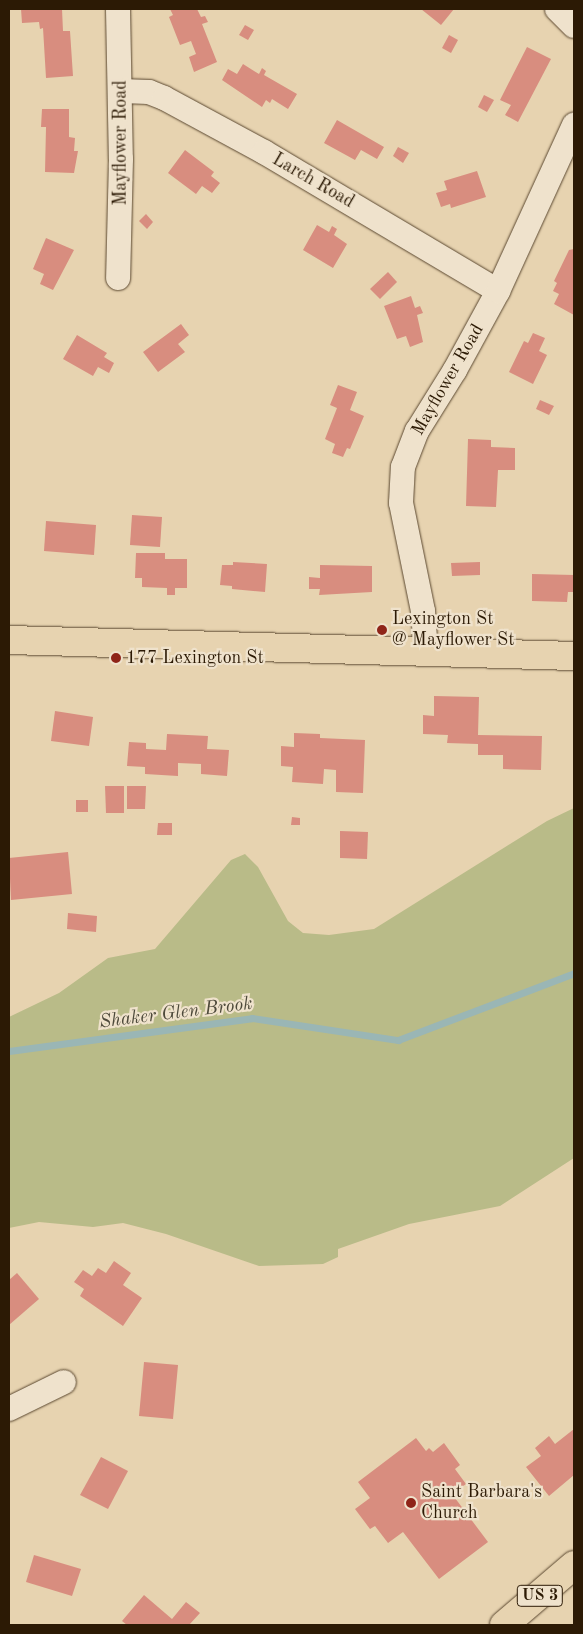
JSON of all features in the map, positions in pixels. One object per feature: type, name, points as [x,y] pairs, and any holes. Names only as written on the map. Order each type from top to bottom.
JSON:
[{"type":"main road","points":[[9,640],[574,656]]},
{"type":"main road","name":"US 3","points":[[504,1625],[574,1565]]},
{"type":"street","name":"Mayflower Road","points":[[118,9],[121,91],[118,278]]},
{"type":"street","points":[[557,9],[574,26]]},
{"type":"street","name":"Larch Road","points":[[121,91],[149,92],[164,98],[264,152],[498,291]]},
{"type":"street","name":"Mayflower Road","points":[[426,652],[423,610],[401,503],[403,467],[417,432],[455,370],[498,291],[574,125]]},
{"type":"street","points":[[9,1409],[64,1382]]},
{"type":"green space","points":[[574,808],[574,1158],[500,1206],[409,1224],[338,1249],[338,1257],[323,1264],[259,1266],[166,1234],[123,1223],[93,1227],[39,1222],[9,1228],[9,1017],[59,993],[108,958],[155,949],[231,860],[245,854],[258,867],[288,921],[303,933],[329,935],[374,929],[547,821]]},
{"type":"building","points":[[21,9],[62,9],[63,31],[70,31],[73,76],[46,78],[43,28],[40,29],[39,22],[22,23]]},
{"type":"building","points":[[170,9],[197,9],[201,17],[205,16],[208,22],[202,24],[217,62],[194,72],[189,57],[196,54],[191,41],[180,45],[169,17],[173,15]]},
{"type":"building","points":[[421,9],[454,9],[441,25]]},
{"type":"building","points":[[245,25],[254,30],[248,40],[239,35]]},
{"type":"building","points":[[449,35],[458,40],[451,53],[442,48]]},
{"type":"building","points":[[527,47],[551,59],[518,122],[505,115],[511,105],[500,100]]},
{"type":"building","points":[[243,64],[259,74],[262,68],[266,71],[264,75],[297,94],[288,109],[272,99],[270,103],[266,100],[262,107],[222,80],[228,69],[237,74]]},
{"type":"building","points":[[484,95],[494,100],[487,112],[478,107]]},
{"type":"building","points":[[42,109],[69,109],[69,137],[75,138],[74,151],[78,151],[74,173],[45,172],[46,127],[41,127]]},
{"type":"building","points":[[337,120],[384,147],[377,159],[361,150],[355,160],[324,143]]},
{"type":"building","points":[[398,147],[409,153],[403,163],[393,156]]},
{"type":"building","points":[[185,150],[214,172],[211,176],[220,183],[212,193],[202,186],[196,194],[168,173]]},
{"type":"building","points":[[477,171],[486,197],[451,208],[450,204],[441,207],[436,193],[447,190],[444,181]]},
{"type":"building","points":[[146,214],[153,222],[147,229],[139,221]]},
{"type":"building","points":[[317,225],[329,232],[332,226],[337,229],[334,235],[347,244],[333,268],[303,250]]},
{"type":"building","points":[[46,238],[74,250],[53,290],[40,284],[44,274],[33,269]]},
{"type":"building","points":[[574,249],[574,315],[554,304],[559,294],[553,291],[557,283],[554,281],[569,250]]},
{"type":"building","points":[[388,272],[397,282],[380,299],[370,289]]},
{"type":"building","points":[[411,296],[415,308],[420,306],[423,313],[417,315],[423,342],[410,347],[406,336],[397,339],[384,306]]},
{"type":"building","points":[[181,324],[189,335],[178,344],[185,352],[158,372],[143,352]]},
{"type":"building","points":[[533,333],[545,338],[539,351],[547,355],[533,384],[509,372],[524,341],[528,343]]},
{"type":"building","points":[[77,335],[107,353],[104,357],[114,363],[109,373],[98,367],[93,376],[63,359]]},
{"type":"building","points":[[338,385],[357,392],[350,410],[364,416],[350,449],[347,448],[343,457],[332,453],[335,444],[325,439],[337,408],[330,405]]},
{"type":"building","points":[[540,400],[554,406],[549,415],[536,409]]},
{"type":"building","points":[[468,439],[491,440],[491,447],[515,448],[515,470],[498,470],[496,507],[466,506]]},
{"type":"building","points":[[132,515],[162,517],[160,547],[130,545]]},
{"type":"building","points":[[46,521],[96,525],[94,555],[44,551]]},
{"type":"building","points":[[136,553],[165,553],[165,559],[187,559],[187,588],[175,588],[175,595],[167,595],[167,588],[142,587],[142,578],[135,578]]},
{"type":"building","points":[[233,562],[267,564],[265,592],[232,589],[232,586],[220,585],[222,565],[233,565]]},
{"type":"building","points":[[480,562],[480,575],[452,576],[451,563]]},
{"type":"building","points":[[320,565],[372,566],[372,592],[319,595],[320,589],[309,589],[309,577],[320,578]]},
{"type":"building","points":[[532,574],[574,575],[574,592],[568,592],[567,602],[532,601]]},
{"type":"building","points":[[434,696],[479,697],[478,735],[542,736],[541,770],[503,769],[503,755],[478,755],[478,744],[447,743],[448,735],[423,734],[423,715],[434,716]]},
{"type":"building","points":[[55,711],[93,717],[89,746],[51,741]]},
{"type":"building","points":[[294,733],[320,734],[320,738],[365,740],[363,793],[336,792],[336,770],[324,769],[323,784],[292,782],[293,767],[281,766],[281,746],[294,747]]},
{"type":"building","points":[[167,734],[208,736],[207,749],[229,750],[227,776],[201,774],[201,764],[178,763],[178,776],[145,774],[145,767],[127,766],[129,742],[146,743],[146,749],[166,750]]},
{"type":"building","points":[[105,786],[124,786],[124,813],[106,813]]},
{"type":"building","points":[[127,786],[146,786],[145,809],[127,809]]},
{"type":"building","points":[[76,800],[88,800],[88,812],[76,812]]},
{"type":"building","points":[[292,817],[300,818],[300,825],[291,825]]},
{"type":"building","points":[[158,823],[172,823],[172,835],[157,835]]},
{"type":"building","points":[[340,831],[368,832],[367,859],[340,858]]},
{"type":"building","points":[[68,852],[72,894],[11,900],[9,858]]},
{"type":"building","points":[[68,913],[97,916],[96,932],[67,929]]},
{"type":"building","points":[[114,1261],[131,1273],[123,1285],[142,1298],[123,1326],[80,1296],[84,1289],[74,1282],[83,1270],[92,1276],[98,1268],[106,1273]]},
{"type":"building","points":[[17,1273],[39,1299],[9,1325],[9,1280]]},
{"type":"building","points":[[144,1362],[178,1365],[173,1419],[139,1416]]},
{"type":"building","points":[[574,1429],[574,1475],[549,1496],[526,1467],[541,1456],[535,1448],[549,1436],[555,1444]]},
{"type":"building","name":"Saint Barbara's Church","points":[[416,1438],[426,1451],[429,1448],[433,1452],[444,1443],[460,1465],[455,1469],[466,1484],[452,1494],[488,1542],[439,1579],[403,1532],[388,1543],[375,1526],[370,1529],[355,1509],[370,1498],[358,1482]]},
{"type":"building","points":[[101,1457],[128,1471],[108,1509],[80,1495]]},
{"type":"building","points":[[34,1555],[81,1569],[72,1596],[26,1582]]},
{"type":"building","points":[[144,1595],[172,1619],[186,1602],[200,1613],[189,1625],[127,1625],[122,1621]]},
{"type":"waterway","name":"Shaker Glen Brook","points":[[9,1051],[252,1018],[398,1040],[574,973]]},
{"type":"place","name":"Lexington St @ Mayflower St","points":[[382,630]]},
{"type":"place","name":"177 Lexington St","points":[[116,658]]},
{"type":"place","name":"Saint Barbara's Church","points":[[411,1503]]}]
